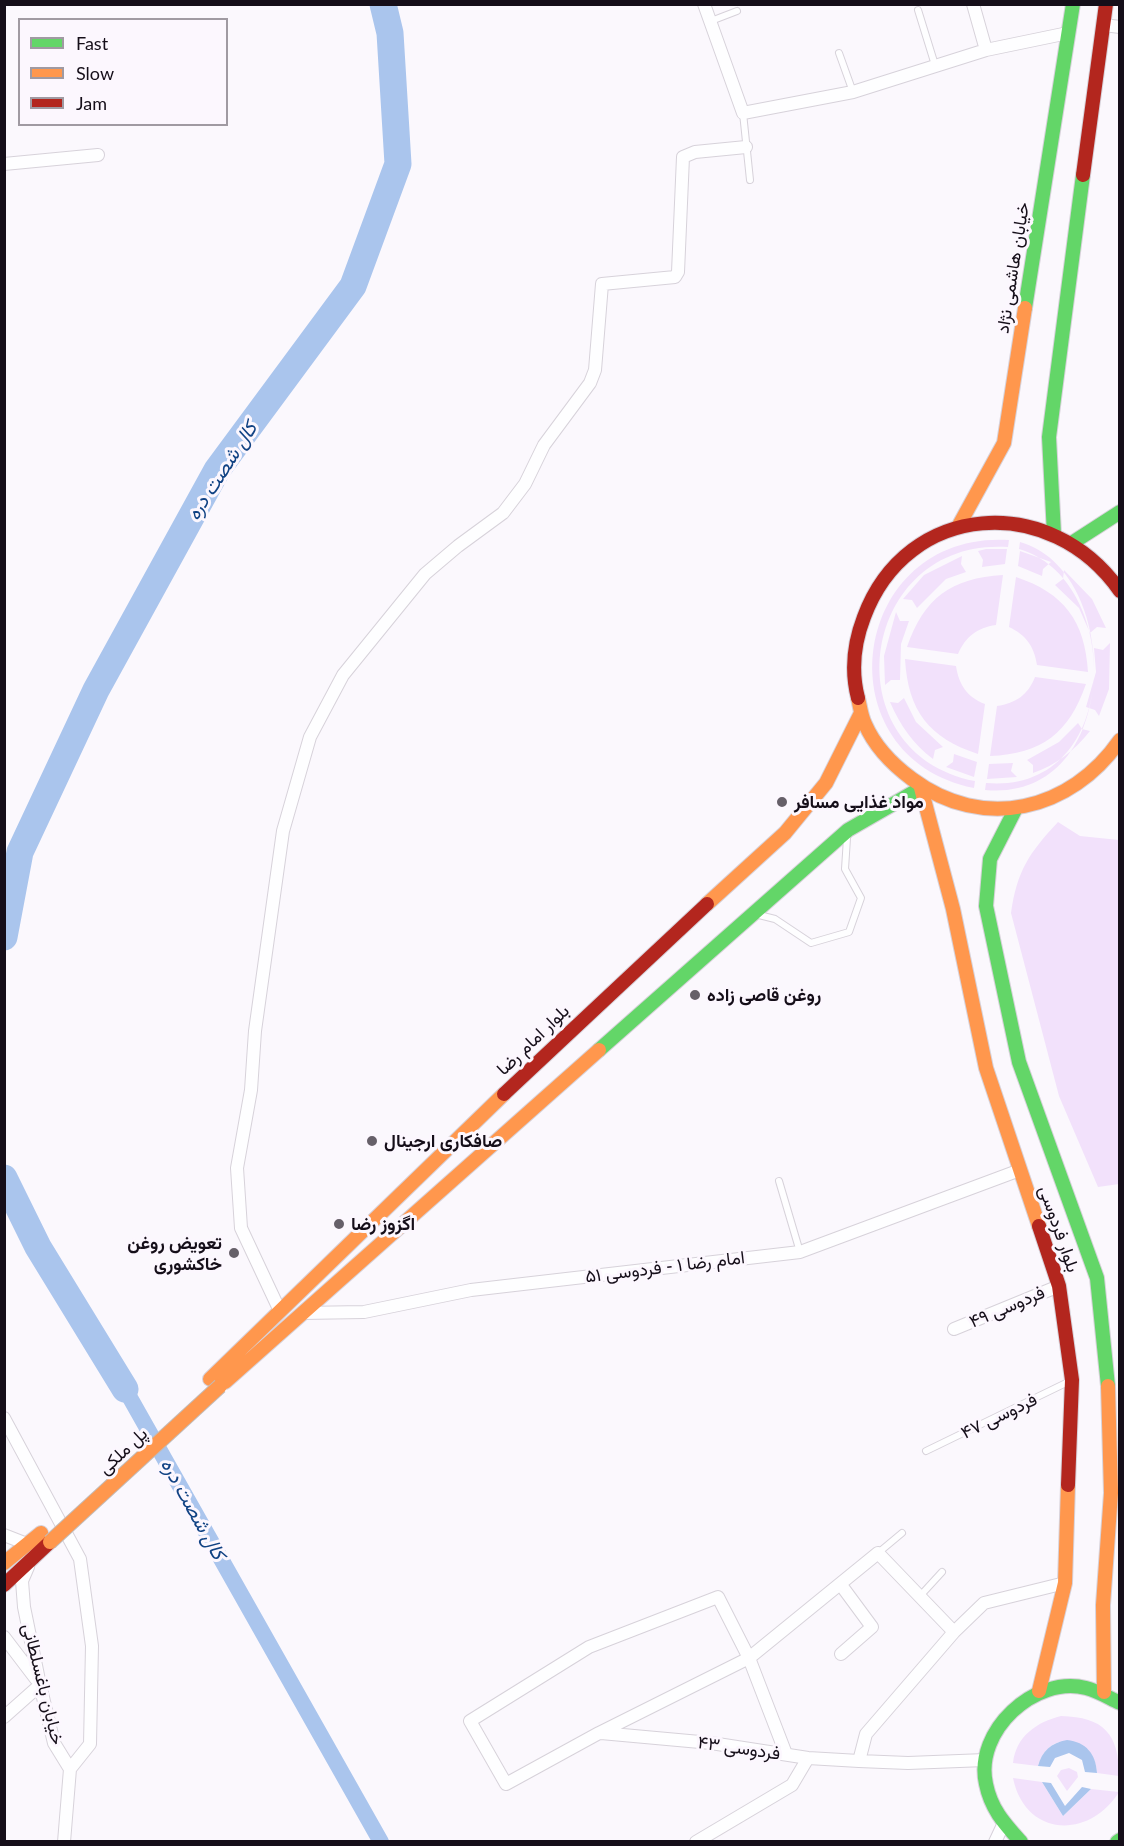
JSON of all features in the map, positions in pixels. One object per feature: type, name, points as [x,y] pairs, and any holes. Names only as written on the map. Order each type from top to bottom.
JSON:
[{"type":"main road","name":"خیابان هاشمی نژاد","points":[[958,527],[1004,442],[1073,4]]},
{"type":"main road","points":[[1054,534],[1050,437],[1106,4]]},
{"type":"main road","points":[[1072,543],[1119,512]]},
{"type":"main road","points":[[1119,591],[1102,568],[1072,543],[1054,534],[1026,525],[997,522],[958,527],[922,543],[891,567],[868,599],[861,617],[852,656],[855,695],[861,714],[879,748],[905,777],[939,797],[977,808],[1016,808],[1035,804],[1071,788],[1102,764],[1119,740]]},
{"type":"main road","name":"بلوار امام رضا","points":[[215,1382],[299,1314],[582,1041],[785,833],[826,783],[861,714]]},
{"type":"main road","name":"بلوار امام رضا","points":[[215,1382],[279,1309],[582,1041],[752,914],[848,830],[921,788]]},
{"type":"main road","name":"بلوار فردوسی","points":[[921,788],[953,909],[986,1068],[1059,1286],[1072,1380],[1065,1583],[1039,1691]]},
{"type":"main road","name":"بلوار فردوسی","points":[[1016,808],[990,859],[986,906],[1019,1062],[1097,1278],[1115,1415],[1115,1491],[1103,1605],[1104,1692]]},
{"type":"main road","name":"پل ملکی","points":[[45,1538],[215,1382]]},
{"type":"main road","points":[[4,1563],[27,1545],[45,1538]]},
{"type":"main road","points":[[4,1585],[30,1561],[45,1538]]},
{"type":"main road","points":[[1021,1842],[1003,1825],[991,1805],[985,1782],[985,1760],[994,1731],[1013,1707],[1039,1691],[1071,1685],[1104,1692],[1119,1703]]},
{"type":"street","points":[[704,4],[743,113],[853,92],[986,50],[1068,33]]},
{"type":"street","points":[[973,4],[986,50]]},
{"type":"street","points":[[1104,25],[1119,27]]},
{"type":"street","points":[[279,1309],[241,1228],[237,1168],[251,1090],[255,1031],[284,831],[310,737],[343,675],[425,574],[503,513],[525,484],[544,445],[590,383],[595,370],[602,284],[675,277],[678,272],[683,157],[695,152],[746,147]]},
{"type":"street","points":[[4,164],[98,155]]},
{"type":"street","name":"امام رضا ۱ - فردوسی ۵۱","points":[[299,1314],[364,1312],[471,1290],[800,1252],[1020,1170]]},
{"type":"street","name":"فردوسی ۴۹","points":[[954,1329],[1059,1286]]},
{"type":"street","points":[[4,1418],[80,1559],[92,1646],[90,1744],[70,1768]]},
{"type":"street","points":[[4,1535],[27,1545]]},
{"type":"street","points":[[786,1754],[749,1658],[718,1597],[589,1647],[470,1720],[506,1784],[599,1733],[749,1658],[878,1553],[954,1632]]},
{"type":"street","name":"خیابان باغسلطانی","points":[[30,1561],[22,1581],[24,1607],[54,1743],[70,1768],[64,1842]]},
{"type":"street","points":[[859,1761],[866,1734],[954,1632],[984,1603],[1065,1583]]},
{"type":"street","points":[[841,1585],[872,1627],[841,1654]]},
{"type":"street","points":[[4,1637],[20,1654],[40,1685],[4,1717]]},
{"type":"street","name":"فردوسی ۴۳","points":[[599,1733],[711,1743],[808,1758],[908,1763],[985,1760]]},
{"type":"street","points":[[696,1842],[792,1785],[808,1758]]},
{"type":"street","points":[[995,1842],[1003,1825]]},
{"type":"lane","points":[[918,10],[935,65]]},
{"type":"lane","points":[[711,21],[737,11]]},
{"type":"lane","points":[[839,53],[853,92]]},
{"type":"lane","points":[[743,113],[750,180]]},
{"type":"lane","points":[[752,914],[775,919],[811,943],[849,932],[861,898],[845,869],[848,830]]},
{"type":"lane","points":[[779,1181],[800,1252]]},
{"type":"lane","name":"فردوسی ۴۷","points":[[926,1451],[1072,1380]]},
{"type":"lane","points":[[878,1553],[902,1533]]},
{"type":"lane","points":[[920,1597],[942,1572]]},
{"type":"shaded area","points":[[1009,540],[1008,547],[958,553],[919,575],[894,609],[881,649],[882,692],[898,731],[928,762],[975,781],[974,788],[924,768],[892,734],[875,693],[874,648],[887,606],[915,570],[955,546]]},
{"type":"shaded area","points":[[1020,542],[1054,562],[1078,595],[1091,637],[1094,682],[1091,639],[1078,600],[1053,568],[1019,549]]},
{"type":"shaded area","points":[[1007,549],[1005,564],[982,567],[983,560],[978,551]]},
{"type":"shaded area","points":[[1020,551],[1051,562],[1043,569],[1042,576],[1018,566]]},
{"type":"shaded area","points":[[962,556],[961,564],[966,572],[946,579],[917,608],[912,600],[903,599],[924,575]]},
{"type":"shaded area","points":[[1064,570],[1092,599],[1106,628],[1097,627],[1090,633],[1079,608],[1055,585],[1063,579]]},
{"type":"shaded area","points":[[1003,575],[996,625],[983,628],[973,634],[958,654],[907,647],[922,616],[931,603],[942,594],[968,581]]},
{"type":"shaded area","points":[[1016,577],[1047,591],[1069,611],[1082,638],[1088,672],[1037,665],[1034,652],[1028,642],[1009,627]]},
{"type":"shaded area","points":[[896,612],[900,621],[909,621],[901,644],[900,680],[891,680],[885,685],[884,656]]},
{"type":"shaded area","points":[[1110,643],[1109,689],[1099,716],[1095,710],[1086,707],[1096,672],[1094,648],[1103,650]]},
{"type":"shaded area","points":[[905,659],[956,666],[965,690],[973,698],[985,704],[978,754],[946,740],[924,720],[911,694]]},
{"type":"shaded area","points":[[1035,677],[1086,684],[1071,716],[1051,738],[1025,751],[990,756],[997,706],[1010,703],[1020,697],[1029,689]]},
{"type":"shaded area","points":[[1094,682],[1085,725],[1064,761],[1031,784],[985,790],[986,783],[1031,778],[1064,756],[1085,722]]},
{"type":"shaded area","points":[[904,698],[916,722],[943,747],[935,750],[933,759],[908,734],[890,702],[898,703]]},
{"type":"shaded area","points":[[1078,723],[1082,729],[1090,731],[1084,738],[1057,761],[1033,773],[1033,765],[1027,760],[1059,742]]},
{"type":"shaded area","points":[[954,754],[977,762],[974,777],[946,767],[953,762]]},
{"type":"shaded area","points":[[1013,763],[1011,771],[1017,777],[987,779],[989,764]]},
{"type":"shaded area","points":[[1058,822],[1080,836],[1119,840],[1119,1184],[1098,1187],[1059,1096],[1011,913],[1017,885],[1026,863],[1039,843]]},
{"type":"shaded area","points":[[1061,1716],[1088,1720],[1098,1724],[1106,1731],[1116,1749],[1119,1776],[1097,1773],[1088,1751],[1071,1741],[1052,1746],[1044,1754],[1038,1766],[1013,1763],[1018,1745],[1029,1732],[1044,1722]]},
{"type":"shaded area","points":[[1069,1768],[1077,1772],[1078,1777],[1067,1791],[1057,1776],[1061,1770]]},
{"type":"shaded area","points":[[1013,1778],[1042,1782],[1063,1816],[1091,1789],[1119,1792],[1106,1808],[1091,1818],[1075,1824],[1059,1825],[1044,1821],[1030,1812],[1020,1798]]},
{"type":"water","points":[[1067,1740],[1080,1743],[1089,1750],[1095,1760],[1097,1773],[1085,1772],[1082,1760],[1069,1753],[1055,1758],[1050,1767],[1038,1766],[1048,1748]]},
{"type":"water","points":[[1042,1782],[1051,1783],[1065,1806],[1082,1787],[1091,1789],[1063,1816]]},
{"type":"waterway","name":"کال شصت دره","points":[[4,937],[20,852],[96,690],[217,470],[353,286],[398,164],[390,33],[383,4]]},
{"type":"waterway","name":"کال شصت دره","points":[[4,1178],[38,1247],[125,1389]]},
{"type":"waterway","name":"کال شصت دره","points":[[125,1389],[381,1842]]},
{"type":"traffic: fast","points":[[1025,308],[1073,4]]},
{"type":"traffic: fast","points":[[1054,534],[1049,437],[1083,175]]},
{"type":"traffic: fast","points":[[1072,543],[1120,512]]},
{"type":"traffic: fast","points":[[599,1050],[848,830],[921,788]]},
{"type":"traffic: fast","points":[[1016,808],[990,859],[986,906],[1019,1062],[1097,1278],[1108,1386]]},
{"type":"traffic: fast","points":[[1021,1842],[995,1808],[986,1784],[985,1764],[989,1745],[999,1727],[1012,1711],[1029,1699],[1047,1690],[1067,1686],[1090,1689],[1120,1703]]},
{"type":"traffic: slow","points":[[958,527],[1004,443],[1025,308]]},
{"type":"traffic: slow","points":[[858,698],[862,718],[869,732],[891,762],[912,779],[939,795],[968,805],[996,809],[1024,806],[1051,798],[1077,783],[1100,764],[1120,740]]},
{"type":"traffic: slow","points":[[707,904],[785,833],[826,783],[861,713]]},
{"type":"traffic: slow","points":[[921,788],[953,909],[986,1068],[1039,1226]]},
{"type":"traffic: slow","points":[[225,1382],[599,1050]]},
{"type":"traffic: slow","points":[[210,1379],[504,1094]]},
{"type":"traffic: slow","points":[[50,1542],[220,1386]]},
{"type":"traffic: slow","points":[[1104,1692],[1103,1605],[1111,1493],[1108,1386]]},
{"type":"traffic: slow","points":[[1039,1691],[1065,1583],[1068,1485]]},
{"type":"traffic: slow","points":[[4,1563],[41,1533]]},
{"type":"traffic: jam","points":[[1083,175],[1106,4]]},
{"type":"traffic: jam","points":[[858,698],[855,657],[864,617],[885,579],[912,550],[946,532],[982,523],[1020,525],[1057,537],[1091,559],[1120,591]]},
{"type":"traffic: jam","points":[[504,1094],[707,904]]},
{"type":"traffic: jam","points":[[1039,1226],[1059,1286],[1072,1380],[1068,1485]]},
{"type":"traffic: jam","points":[[4,1585],[50,1542]]},
{"type":"place","name":"مواد غذایی مسافر","points":[[782,802]]},
{"type":"place","name":"روغن قاصی زاده","points":[[695,995]]},
{"type":"place","name":"صافکاری ارجینال","points":[[372,1141]]},
{"type":"place","name":"اگزوز رضا","points":[[339,1224]]},
{"type":"place","name":"تعویض روغن خاکشوری","points":[[234,1253]]}]
